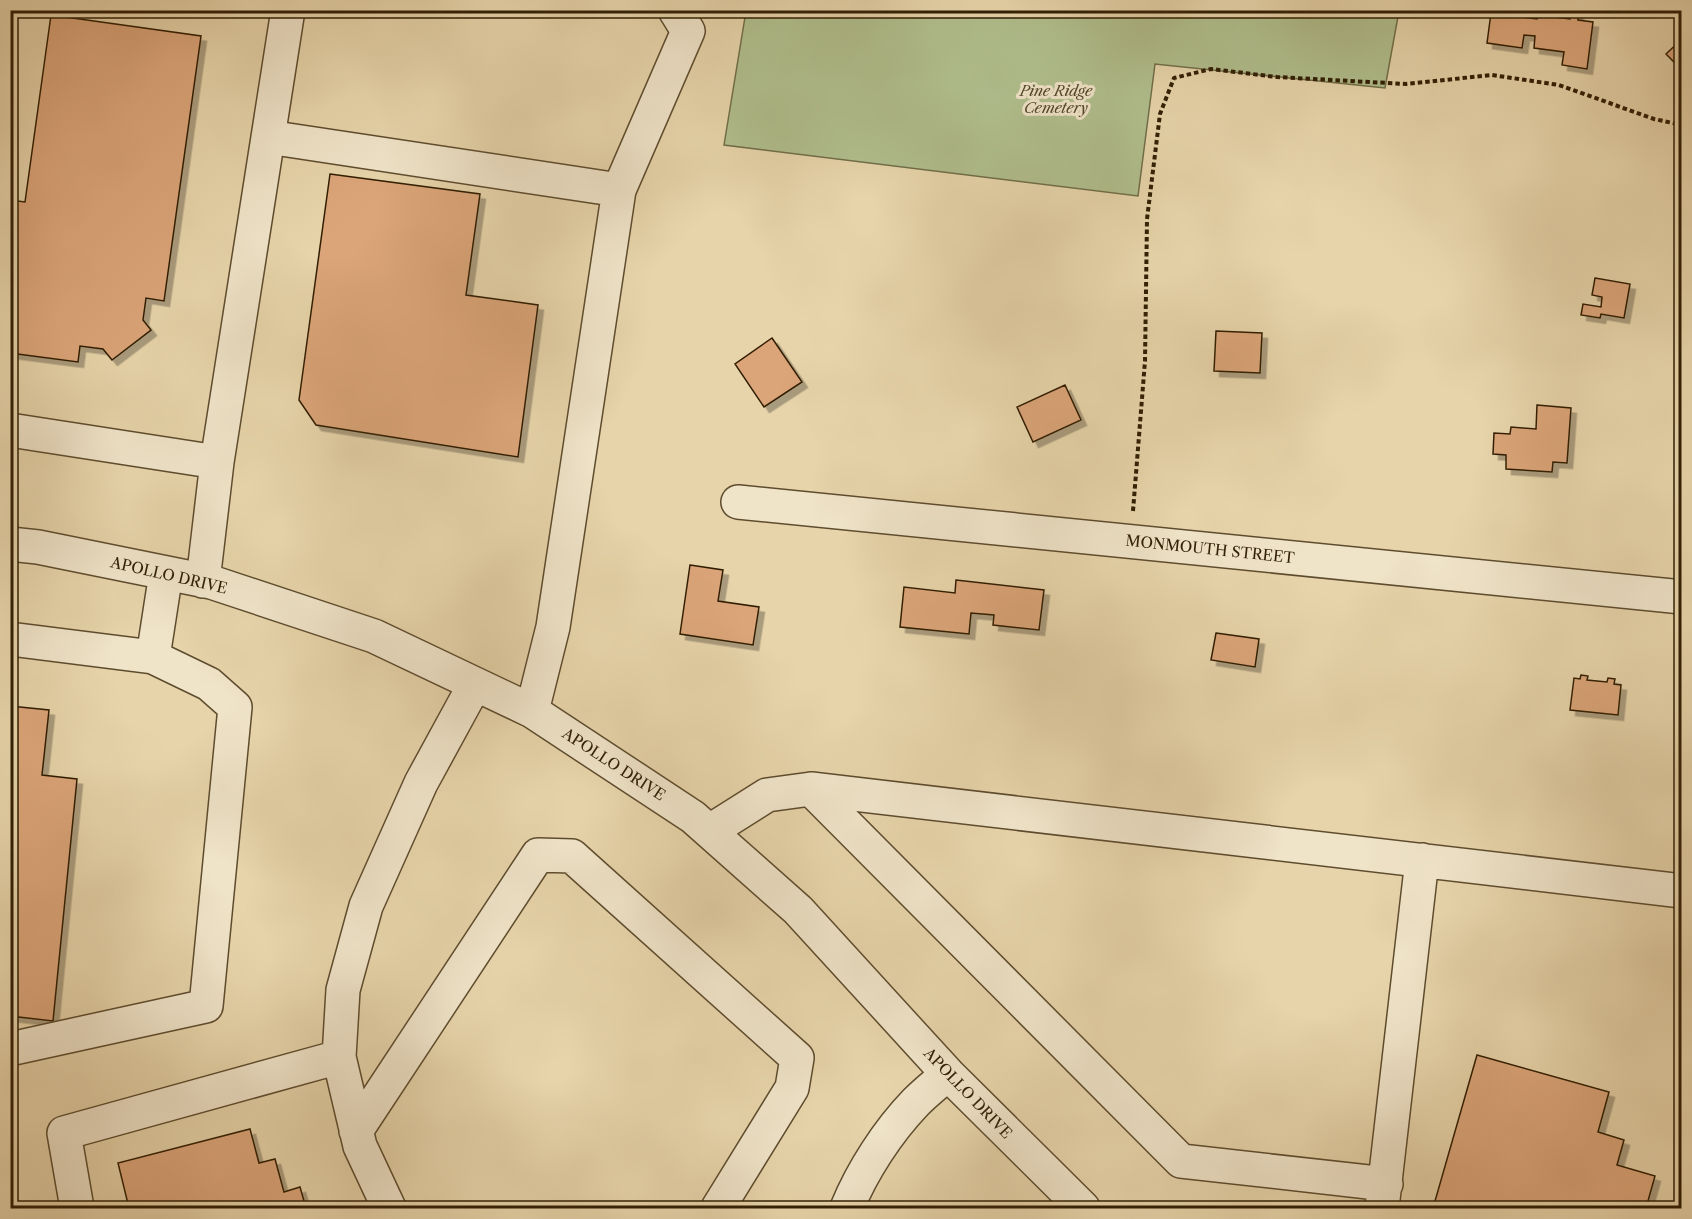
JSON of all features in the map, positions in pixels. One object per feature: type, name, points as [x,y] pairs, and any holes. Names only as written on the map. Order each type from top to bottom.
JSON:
[{"type":"street","points":[[532,711],[553,627],[620,190],[688,31],[675,10]]},
{"type":"street","points":[[203,581],[217,462],[268,137],[281,11]]},
{"type":"street","points":[[268,137],[620,190]]},
{"type":"street","points":[[10,430],[217,462]]},
{"type":"street","name":"MONMOUTH STREET","points":[[738,502],[1682,597]]},
{"type":"street","name":"APOLLO DRIVE","points":[[10,544],[38,547],[203,581],[374,636],[532,711],[693,817],[798,910],[948,1074],[1083,1209]]},
{"type":"street","points":[[153,657],[166,573]]},
{"type":"street","points":[[10,639],[153,657],[209,684],[235,707],[206,1006],[10,1049]]},
{"type":"street","points":[[388,1209],[360,1146],[339,1057],[343,990],[366,906],[421,783],[475,684]]},
{"type":"street","points":[[710,831],[767,795],[811,789],[1682,891]]},
{"type":"street","points":[[811,789],[1181,1161],[1384,1196],[1422,860]]},
{"type":"street","points":[[356,1131],[537,855],[572,856],[797,1058],[792,1088],[718,1209]]},
{"type":"street","points":[[77,1209],[64,1133],[339,1057]]},
{"type":"street","points":[[847,1209],[893,1129],[916,1102],[948,1074]]},
{"type":"path","points":[[1130,541],[1144,361],[1147,219],[1160,114],[1174,78],[1211,69],[1277,76],[1406,84],[1492,75],[1559,85],[1654,119],[1682,125]]},
{"type":"green space","name":"Pine Ridge Cemetery","points":[[746,10],[1399,11],[1385,88],[1155,64],[1138,196],[724,145]]},
{"type":"building","points":[[1491,13],[1537,19],[1538,15],[1570,19],[1571,13],[1578,14],[1578,20],[1593,22],[1587,69],[1562,65],[1564,52],[1534,48],[1535,36],[1524,35],[1522,48],[1487,43]]},
{"type":"building","points":[[51,15],[201,36],[164,301],[146,298],[143,320],[151,330],[112,360],[103,349],[80,346],[78,362],[10,353],[10,200],[25,202]]},
{"type":"building","points":[[1682,39],[1682,70],[1666,54]]},
{"type":"building","points":[[330,174],[480,194],[466,295],[538,305],[518,457],[316,425],[299,400]]},
{"type":"building","points":[[1595,278],[1630,284],[1624,318],[1601,314],[1600,318],[1581,315],[1583,304],[1601,307],[1602,297],[1592,295]]},
{"type":"building","points":[[1216,331],[1262,333],[1260,373],[1214,371]]},
{"type":"building","points":[[772,338],[802,382],[764,407],[735,364]]},
{"type":"building","points":[[1065,385],[1081,420],[1033,442],[1017,407]]},
{"type":"building","points":[[1537,405],[1571,408],[1567,463],[1553,462],[1552,472],[1506,469],[1506,455],[1493,454],[1494,433],[1510,434],[1511,427],[1536,429]]},
{"type":"building","points":[[690,565],[723,570],[718,601],[759,607],[753,645],[680,634]]},
{"type":"building","points":[[956,580],[1044,590],[1039,630],[993,625],[994,615],[971,613],[969,634],[900,627],[904,587],[955,593]]},
{"type":"building","points":[[1216,633],[1259,639],[1255,667],[1211,660]]},
{"type":"building","points":[[1581,675],[1588,676],[1587,680],[1607,682],[1608,678],[1615,679],[1614,684],[1621,685],[1618,715],[1570,710],[1574,678],[1580,679]]},
{"type":"building","points":[[10,706],[49,710],[42,775],[77,779],[53,1021],[10,1016]]},
{"type":"building","points":[[1477,1055],[1609,1092],[1598,1132],[1624,1140],[1617,1165],[1655,1176],[1646,1208],[1433,1208]]},
{"type":"building","points":[[250,1129],[259,1163],[275,1159],[284,1192],[300,1187],[306,1208],[129,1208],[118,1163]]}]
